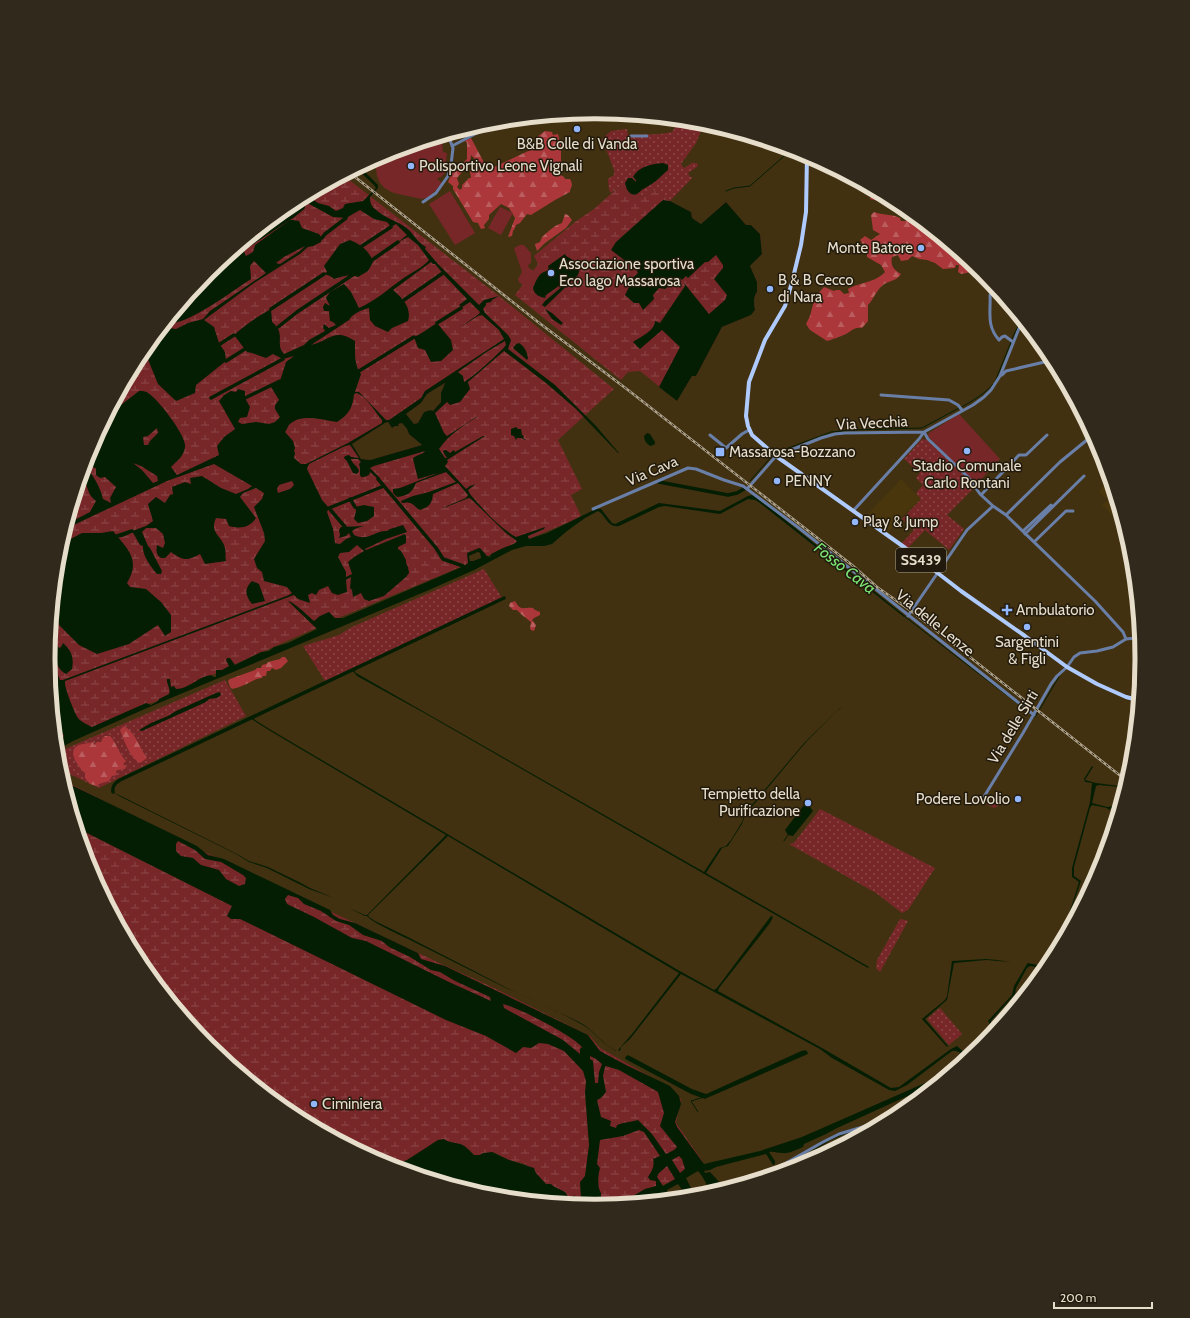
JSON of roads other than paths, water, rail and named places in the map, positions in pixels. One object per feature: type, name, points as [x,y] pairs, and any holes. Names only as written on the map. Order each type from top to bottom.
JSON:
[{"type":"main road","points":[[749,430],[746,416],[749,382],[765,340],[784,306],[792,282],[801,245],[807,202],[807,162]]},
{"type":"main road","name":"SS439","points":[[749,430],[756,440],[774,455],[1067,667],[1097,684],[1133,699]]},
{"type":"street","points":[[452,146],[480,131]]},
{"type":"street","points":[[631,136],[647,136]]},
{"type":"street","points":[[424,202],[436,193],[448,176],[453,156],[449,139]]},
{"type":"street","points":[[990,295],[990,321],[995,336],[999,340],[1005,336],[1012,342]]},
{"type":"street","points":[[853,511],[924,432],[961,409],[984,397],[991,390],[1000,376],[1012,342],[1020,326]]},
{"type":"street","points":[[1000,376],[1006,371],[1046,362]]},
{"type":"street","points":[[881,394],[949,400],[961,409]]},
{"type":"street","points":[[710,435],[726,448],[749,430]]},
{"type":"street","points":[[924,432],[928,439],[968,477],[981,495],[1006,515],[1095,600],[1123,632],[1126,639]]},
{"type":"street","name":"Via Vecchia","points":[[774,455],[835,434],[924,432]]},
{"type":"street","points":[[981,495],[1019,455],[1026,455],[1047,435]]},
{"type":"street","points":[[1006,515],[1060,462],[1088,439]]},
{"type":"street","points":[[747,489],[774,455]]},
{"type":"street","name":"Via Cava","points":[[593,509],[688,468],[696,469],[743,486],[747,489]]},
{"type":"street","points":[[1024,532],[1084,476]]},
{"type":"street","name":"Via delle Lenze","points":[[747,489],[1033,716]]},
{"type":"street","points":[[1024,532],[1051,505]]},
{"type":"street","points":[[908,616],[967,530],[993,506]]},
{"type":"street","points":[[1034,542],[1066,511],[1073,511]]},
{"type":"street","name":"Via delle Sirti","points":[[982,800],[1051,684],[1074,657],[1080,653],[1113,647],[1126,639],[1134,638]]},
{"type":"street","points":[[779,1166],[839,1134],[868,1125]]},
{"type":"water","points":[[663,163],[668,165],[668,170],[657,180],[635,195],[629,192],[625,183],[628,178],[632,178],[636,182],[633,177],[639,170],[650,165]]},
{"type":"water","points":[[364,171],[378,185],[378,188],[370,197],[371,204],[374,208],[383,215],[408,229],[418,241],[426,247],[425,249],[438,264],[479,305],[484,300],[499,296],[491,302],[486,303],[483,309],[485,313],[508,335],[511,340],[508,349],[555,385],[596,426],[619,453],[576,409],[546,383],[504,351],[468,382],[470,389],[460,402],[450,405],[447,402],[435,413],[444,433],[447,436],[477,417],[456,431],[439,449],[445,458],[447,458],[443,452],[444,450],[450,453],[454,450],[455,452],[485,436],[447,460],[448,462],[445,466],[466,489],[476,484],[468,490],[470,494],[491,517],[509,533],[516,537],[545,527],[544,529],[528,536],[529,539],[547,533],[596,509],[601,509],[612,523],[615,524],[659,503],[720,511],[752,495],[759,499],[905,616],[904,617],[755,500],[748,499],[720,514],[665,506],[659,507],[619,526],[609,523],[598,511],[585,518],[552,544],[544,546],[526,546],[512,550],[474,570],[429,590],[147,708],[63,747],[61,739],[64,736],[60,728],[56,694],[55,668],[60,680],[63,680],[292,593],[287,587],[264,581],[262,572],[257,568],[254,559],[265,541],[264,533],[254,507],[262,499],[264,493],[256,488],[243,493],[240,497],[256,518],[251,524],[244,527],[233,527],[229,526],[226,519],[216,518],[214,528],[223,544],[226,561],[205,564],[200,554],[192,558],[185,559],[171,552],[165,558],[161,558],[157,554],[156,549],[157,545],[163,548],[165,543],[163,534],[156,528],[146,528],[142,532],[162,571],[161,574],[157,574],[147,561],[143,546],[140,545],[132,531],[146,526],[153,521],[148,504],[156,497],[165,503],[170,495],[173,494],[172,487],[185,482],[191,484],[190,478],[202,476],[221,488],[236,494],[252,486],[214,464],[167,481],[71,526],[73,521],[90,512],[96,501],[90,495],[85,482],[89,470],[98,485],[103,499],[111,503],[110,498],[116,487],[105,477],[100,478],[96,475],[96,468],[94,468],[92,464],[120,403],[121,405],[139,391],[145,391],[164,409],[177,426],[185,447],[180,458],[171,467],[177,475],[219,455],[217,446],[224,437],[235,429],[219,401],[224,395],[231,391],[236,392],[238,389],[245,391],[245,398],[250,407],[247,417],[240,418],[238,422],[242,424],[256,422],[269,424],[275,422],[280,417],[275,409],[275,405],[279,400],[271,387],[280,381],[286,362],[294,356],[283,359],[273,354],[266,358],[247,352],[234,335],[238,331],[271,309],[272,322],[279,331],[280,346],[284,354],[304,345],[309,340],[325,331],[323,328],[324,324],[329,328],[336,325],[330,321],[329,311],[324,311],[323,307],[325,303],[330,306],[326,298],[330,292],[344,284],[351,292],[359,308],[376,299],[423,266],[429,260],[418,245],[408,237],[398,242],[407,235],[396,224],[391,227],[387,222],[374,219],[360,210],[346,218],[333,217],[307,203],[312,199],[318,203],[329,206],[336,211],[343,208],[345,204],[363,201],[376,188],[361,173]],"holes":[[[431,262],[435,264],[467,299],[459,305],[462,307],[470,302],[480,312],[459,328],[482,315],[499,330],[504,339],[425,391],[421,398],[389,420],[386,420],[359,392],[355,392],[361,374],[356,363],[355,341],[348,337],[337,335],[311,345],[349,320],[355,314],[369,308],[370,320],[375,326],[388,332],[392,328],[408,321],[409,311],[400,296],[393,290]],[[505,341],[506,345],[503,349],[468,380],[464,382],[463,376],[458,372],[488,351]],[[445,383],[441,393],[441,402],[433,411],[430,410],[424,412],[418,423],[414,424],[406,414],[421,403],[427,394]],[[357,393],[361,395],[371,405],[382,420],[382,423],[348,443],[306,464],[301,464],[294,458],[295,448],[293,441],[285,432],[289,425],[295,421],[306,418],[337,422],[349,411],[354,394]],[[388,422],[392,428],[399,426],[398,424],[402,423],[409,434],[422,445],[370,460],[361,459],[352,444]],[[157,428],[158,433],[148,445],[144,445],[143,437],[148,436]],[[350,445],[359,458],[351,457],[349,455],[345,456],[344,458],[353,473],[357,474],[359,471],[351,459],[358,459],[361,462],[359,464],[361,477],[369,475],[370,472],[378,479],[380,478],[370,468],[425,451],[413,459],[418,479],[438,473],[400,488],[393,489],[393,493],[397,497],[404,496],[411,492],[416,483],[446,472],[456,482],[413,496],[401,501],[402,503],[410,503],[420,510],[426,508],[430,505],[433,494],[458,483],[468,495],[466,498],[441,509],[469,498],[506,533],[517,541],[514,544],[491,554],[490,557],[479,548],[467,553],[468,563],[464,566],[343,618],[335,618],[329,612],[320,616],[314,621],[297,606],[288,601],[317,629],[288,643],[274,647],[269,651],[261,652],[235,665],[230,658],[227,658],[226,660],[229,666],[222,670],[216,670],[216,677],[211,675],[207,676],[185,687],[176,689],[174,686],[171,687],[170,679],[167,679],[169,694],[151,705],[146,703],[92,727],[79,719],[70,700],[65,681],[294,595],[298,599],[310,603],[308,595],[312,593],[316,595],[319,590],[328,586],[332,593],[338,595],[347,592],[346,580],[351,577],[350,588],[352,590],[353,597],[361,593],[364,599],[369,601],[384,596],[406,577],[409,573],[408,567],[406,560],[401,551],[398,549],[398,547],[406,543],[405,534],[366,550],[365,549],[386,539],[407,532],[403,525],[367,537],[359,537],[354,535],[352,531],[364,526],[341,527],[339,530],[339,538],[346,536],[349,533],[351,537],[340,544],[335,543],[333,529],[327,512],[329,508],[322,500],[307,469],[309,464]],[[133,463],[157,476],[158,481],[153,483],[142,470]],[[292,481],[294,485],[290,489],[278,493],[277,489],[279,485]],[[357,545],[364,551],[348,562],[352,574],[346,577],[346,572],[338,557],[340,553],[349,552]],[[478,552],[480,553],[481,558],[470,561],[469,556]]]},
{"type":"water","points":[[663,200],[670,201],[691,212],[692,218],[701,224],[726,202],[746,225],[751,225],[760,234],[762,254],[750,266],[757,282],[757,292],[754,301],[755,310],[751,315],[722,327],[696,376],[692,376],[677,401],[659,387],[680,347],[662,330],[640,349],[633,342],[650,331],[653,328],[655,321],[660,323],[685,286],[684,283],[709,314],[725,300],[727,295],[714,279],[723,268],[723,265],[716,255],[708,262],[705,262],[688,278],[686,276],[682,280],[680,278],[665,289],[659,288],[653,295],[654,299],[643,310],[639,303],[634,303],[625,295],[631,283],[630,280],[638,273],[636,269],[611,250],[616,242]]},
{"type":"water","points":[[290,220],[299,221],[302,228],[319,234],[322,238],[321,242],[308,247],[300,254],[254,283],[204,320],[214,327],[219,343],[225,352],[226,361],[196,385],[195,393],[176,401],[158,384],[147,357],[169,328],[176,329],[188,323],[203,319],[210,311],[266,273],[254,261],[250,266],[251,279],[197,314],[185,320],[173,323],[213,277],[239,253],[243,250],[246,256],[253,252],[255,245]],"holes":[[[305,246],[300,251],[280,264],[276,263]]]},
{"type":"water","points":[[350,240],[361,246],[369,254],[373,262],[368,271],[358,277],[349,275],[334,279],[324,274],[327,272],[324,266],[340,244]]},
{"type":"water","points":[[565,254],[580,268],[578,275],[545,307],[542,305],[545,301],[565,284],[563,283],[546,295],[545,298],[537,295],[533,288],[541,274],[549,271],[548,266]]},
{"type":"water","points":[[545,309],[563,323],[561,325],[552,319]]},
{"type":"water","points":[[437,323],[451,340],[453,350],[441,361],[431,362],[425,350],[418,348],[414,337]]},
{"type":"water","points":[[519,343],[523,346],[526,352],[528,358],[527,360],[513,348]]},
{"type":"water","points":[[516,427],[521,429],[522,435],[524,436],[523,438],[526,440],[517,438],[516,440],[514,436],[511,435],[511,429]]},
{"type":"water","points":[[647,433],[650,434],[655,442],[655,444],[651,446],[647,443],[644,436]]},
{"type":"water","points":[[364,505],[374,507],[374,516],[367,521],[358,523],[354,519],[356,511],[355,507]]},
{"type":"water","points":[[113,531],[128,549],[133,561],[131,575],[127,583],[130,587],[146,589],[161,602],[171,615],[171,632],[165,636],[158,625],[129,644],[97,654],[79,645],[59,625],[57,618],[68,540],[82,533],[101,533]]},
{"type":"water","points":[[252,581],[259,584],[265,601],[252,604],[250,601],[246,592]]},
{"type":"water","points":[[55,643],[59,648],[63,643],[72,655],[72,669],[66,674],[57,664],[55,659]]},
{"type":"water","points":[[354,670],[356,673],[704,872],[720,848],[726,846],[731,840],[742,822],[745,813],[805,742],[839,709],[842,708],[838,710],[806,742],[745,815],[742,824],[728,846],[722,848],[706,873],[869,967],[868,968],[426,714],[357,676],[353,671]]},
{"type":"water","points":[[220,692],[221,695],[217,698],[209,699],[206,702],[142,731],[139,730],[176,711]]},
{"type":"water","points":[[253,717],[255,720],[271,730],[714,990],[771,916],[773,917],[718,991],[891,1088],[899,1087],[957,1046],[964,1053],[962,1054],[952,1051],[907,1085],[895,1091],[889,1090],[832,1058],[820,1049],[681,974],[630,1039],[621,1047],[620,1051],[618,1050],[679,973],[448,836],[368,915],[375,921],[504,987],[349,908],[367,915],[446,835],[272,732],[251,718]]},
{"type":"water","points":[[1092,766],[1093,767],[1085,780],[1120,786],[1096,786],[1092,803],[1107,807],[1115,806],[1114,808],[1109,810],[1107,808],[1092,805],[1090,808],[1074,867],[1074,876],[1081,881],[1066,922],[1079,882],[1072,877],[1072,868],[1090,802],[1092,783],[1085,782],[1084,779]]},
{"type":"water","points":[[70,784],[197,846],[208,855],[224,859],[330,910],[333,915],[340,919],[355,923],[418,953],[421,959],[445,966],[588,1035],[600,1051],[670,1086],[679,1096],[681,1104],[675,1122],[704,1164],[760,1151],[802,1137],[937,1077],[919,1091],[835,1129],[804,1144],[803,1147],[792,1152],[769,1152],[775,1161],[775,1164],[773,1165],[766,1154],[704,1171],[705,1173],[710,1172],[721,1184],[707,1187],[704,1179],[698,1171],[686,1178],[692,1190],[683,1191],[678,1184],[667,1190],[664,1194],[656,1195],[655,1193],[646,1196],[627,1198],[645,1189],[656,1186],[656,1181],[650,1180],[648,1177],[653,1168],[653,1159],[660,1156],[644,1132],[639,1130],[623,1136],[600,1140],[597,1164],[600,1168],[598,1181],[601,1199],[581,1199],[580,1182],[585,1176],[589,1145],[585,1093],[586,1081],[583,1071],[564,1051],[548,1044],[539,1043],[531,1048],[523,1047],[516,1053],[486,1036],[446,1020],[240,919],[231,919],[227,916],[232,906],[83,831]],"holes":[[[178,841],[195,850],[205,859],[221,862],[243,875],[246,878],[245,884],[239,886],[226,879],[219,870],[201,865],[193,858],[181,856],[176,851],[176,844]],[[288,895],[298,898],[304,904],[321,911],[336,921],[349,925],[363,935],[382,941],[389,947],[410,957],[431,970],[440,972],[455,981],[490,997],[491,1001],[366,941],[352,938],[287,904],[285,899]],[[503,1004],[532,1016],[557,1029],[582,1047],[580,1049],[580,1054],[563,1040],[504,1008]],[[590,1056],[602,1064],[599,1072],[598,1083],[595,1083],[593,1061],[590,1059]],[[605,1067],[619,1070],[658,1092],[664,1113],[660,1126],[677,1147],[674,1150],[666,1154],[652,1134],[638,1120],[617,1125],[616,1128],[610,1126],[611,1121],[601,1117],[597,1100],[606,1092],[603,1076]],[[679,1156],[682,1159],[685,1169],[680,1173],[672,1160]],[[667,1166],[675,1179],[663,1186],[657,1177],[659,1173]]]},
{"type":"water","points":[[113,792],[237,854],[249,861],[268,867],[334,898],[309,889],[267,868],[249,862]]},
{"type":"water","points":[[804,805],[810,807],[813,811],[793,836],[788,835],[785,830]]},
{"type":"water","points":[[986,959],[1011,962],[986,960],[954,963],[947,1000],[925,1019],[948,1046],[947,1047],[922,1019],[945,1000],[947,996],[952,961]]},
{"type":"water","points":[[1028,963],[1039,965],[1038,967],[1030,966],[1027,968],[1016,988],[1015,994],[991,1021],[992,1024],[991,1026],[988,1021],[1012,995],[1014,986]]},
{"type":"water","points":[[558,1011],[585,1025],[607,1045],[586,1027]]},
{"type":"water","points":[[444,1139],[462,1145],[474,1155],[492,1152],[509,1160],[534,1168],[536,1173],[546,1184],[551,1184],[565,1192],[569,1198],[575,1195],[575,1198],[560,1198],[490,1189],[455,1181],[400,1162],[407,1160],[438,1140]]},
{"type":"waterway","points":[[726,191],[734,188],[750,186],[786,154]]},
{"type":"waterway","points":[[248,246],[293,216],[303,208],[304,204]]},
{"type":"waterway","points":[[322,238],[346,218]]},
{"type":"waterway","points":[[362,246],[391,227]]},
{"type":"waterway","points":[[372,260],[398,242]]},
{"type":"waterway","points":[[404,300],[443,273]]},
{"type":"waterway","points":[[271,309],[324,274]]},
{"type":"waterway","points":[[278,327],[297,312],[354,274]]},
{"type":"waterway","points":[[437,323],[461,308]]},
{"type":"waterway","name":"Fosso Cava","points":[[1012,339],[1019,325]]},
{"type":"waterway","points":[[220,344],[234,335]]},
{"type":"waterway","points":[[359,371],[414,337]]},
{"type":"waterway","name":"Fosso Cava","points":[[995,382],[1011,342]]},
{"type":"waterway","points":[[226,361],[245,349]]},
{"type":"waterway","points":[[211,398],[283,359]]},
{"type":"waterway","points":[[245,398],[280,381]]},
{"type":"waterway","name":"Fosso Cava","points":[[962,407],[982,394],[993,384]]},
{"type":"waterway","name":"Fosso Cava","points":[[775,453],[831,432],[922,428],[959,408]]},
{"type":"waterway","name":"Fosso Cava","points":[[750,481],[773,455]]},
{"type":"waterway","points":[[378,479],[384,486]]},
{"type":"waterway","points":[[659,482],[728,495],[737,493],[744,489]]},
{"type":"waterway","points":[[345,527],[329,508],[384,486],[436,548],[443,559],[463,566]]},
{"type":"waterway","points":[[350,499],[355,507]]},
{"type":"waterway","points":[[132,531],[123,535],[117,536],[132,531]]},
{"type":"waterway","points":[[113,792],[114,785],[120,780],[504,598]]},
{"type":"waterway","name":"Fosso Cava","points":[[904,616],[1035,717],[1059,677]]},
{"type":"waterway","points":[[784,841],[788,835]]},
{"type":"waterway","points":[[805,1052],[806,1053],[705,1097],[691,1092],[627,1058],[628,1057],[692,1091],[706,1096],[805,1052]]},
{"type":"waterway","points":[[698,1112],[691,1101],[704,1097]]},
{"type":"waterway","points":[[799,1159],[830,1140],[860,1130]]},
{"type":"railway","points":[[354,176],[538,322],[628,390],[852,565],[877,587],[914,613],[1122,777]]},
{"type":"place","name":"B&B Colle di Vanda","points":[[577,129]]},
{"type":"place","name":"Polisportivo Leone Vignali","points":[[411,166]]},
{"type":"place","name":"Monte Batore","points":[[921,248]]},
{"type":"place","name":"Associazione sportiva Eco lago Massarosa","points":[[551,273]]},
{"type":"place","name":"B & B Cecco di Nara","points":[[770,289]]},
{"type":"place","name":"Stadio Comunale Carlo Rontani","points":[[967,451]]},
{"type":"place","name":"Massarosa-Bozzano","points":[[720,452]]},
{"type":"place","name":"PENNY","points":[[777,481]]},
{"type":"place","name":"Play & Jump","points":[[855,522]]},
{"type":"place","name":"Ambulatorio","points":[[1007,610]]},
{"type":"place","name":"Sargentini & Figli","points":[[1027,627]]},
{"type":"place","name":"Podere Lovolio","points":[[1018,799]]},
{"type":"place","name":"Tempietto della Purificazione","points":[[808,803]]},
{"type":"place","name":"Ciminiera","points":[[314,1104]]}]
